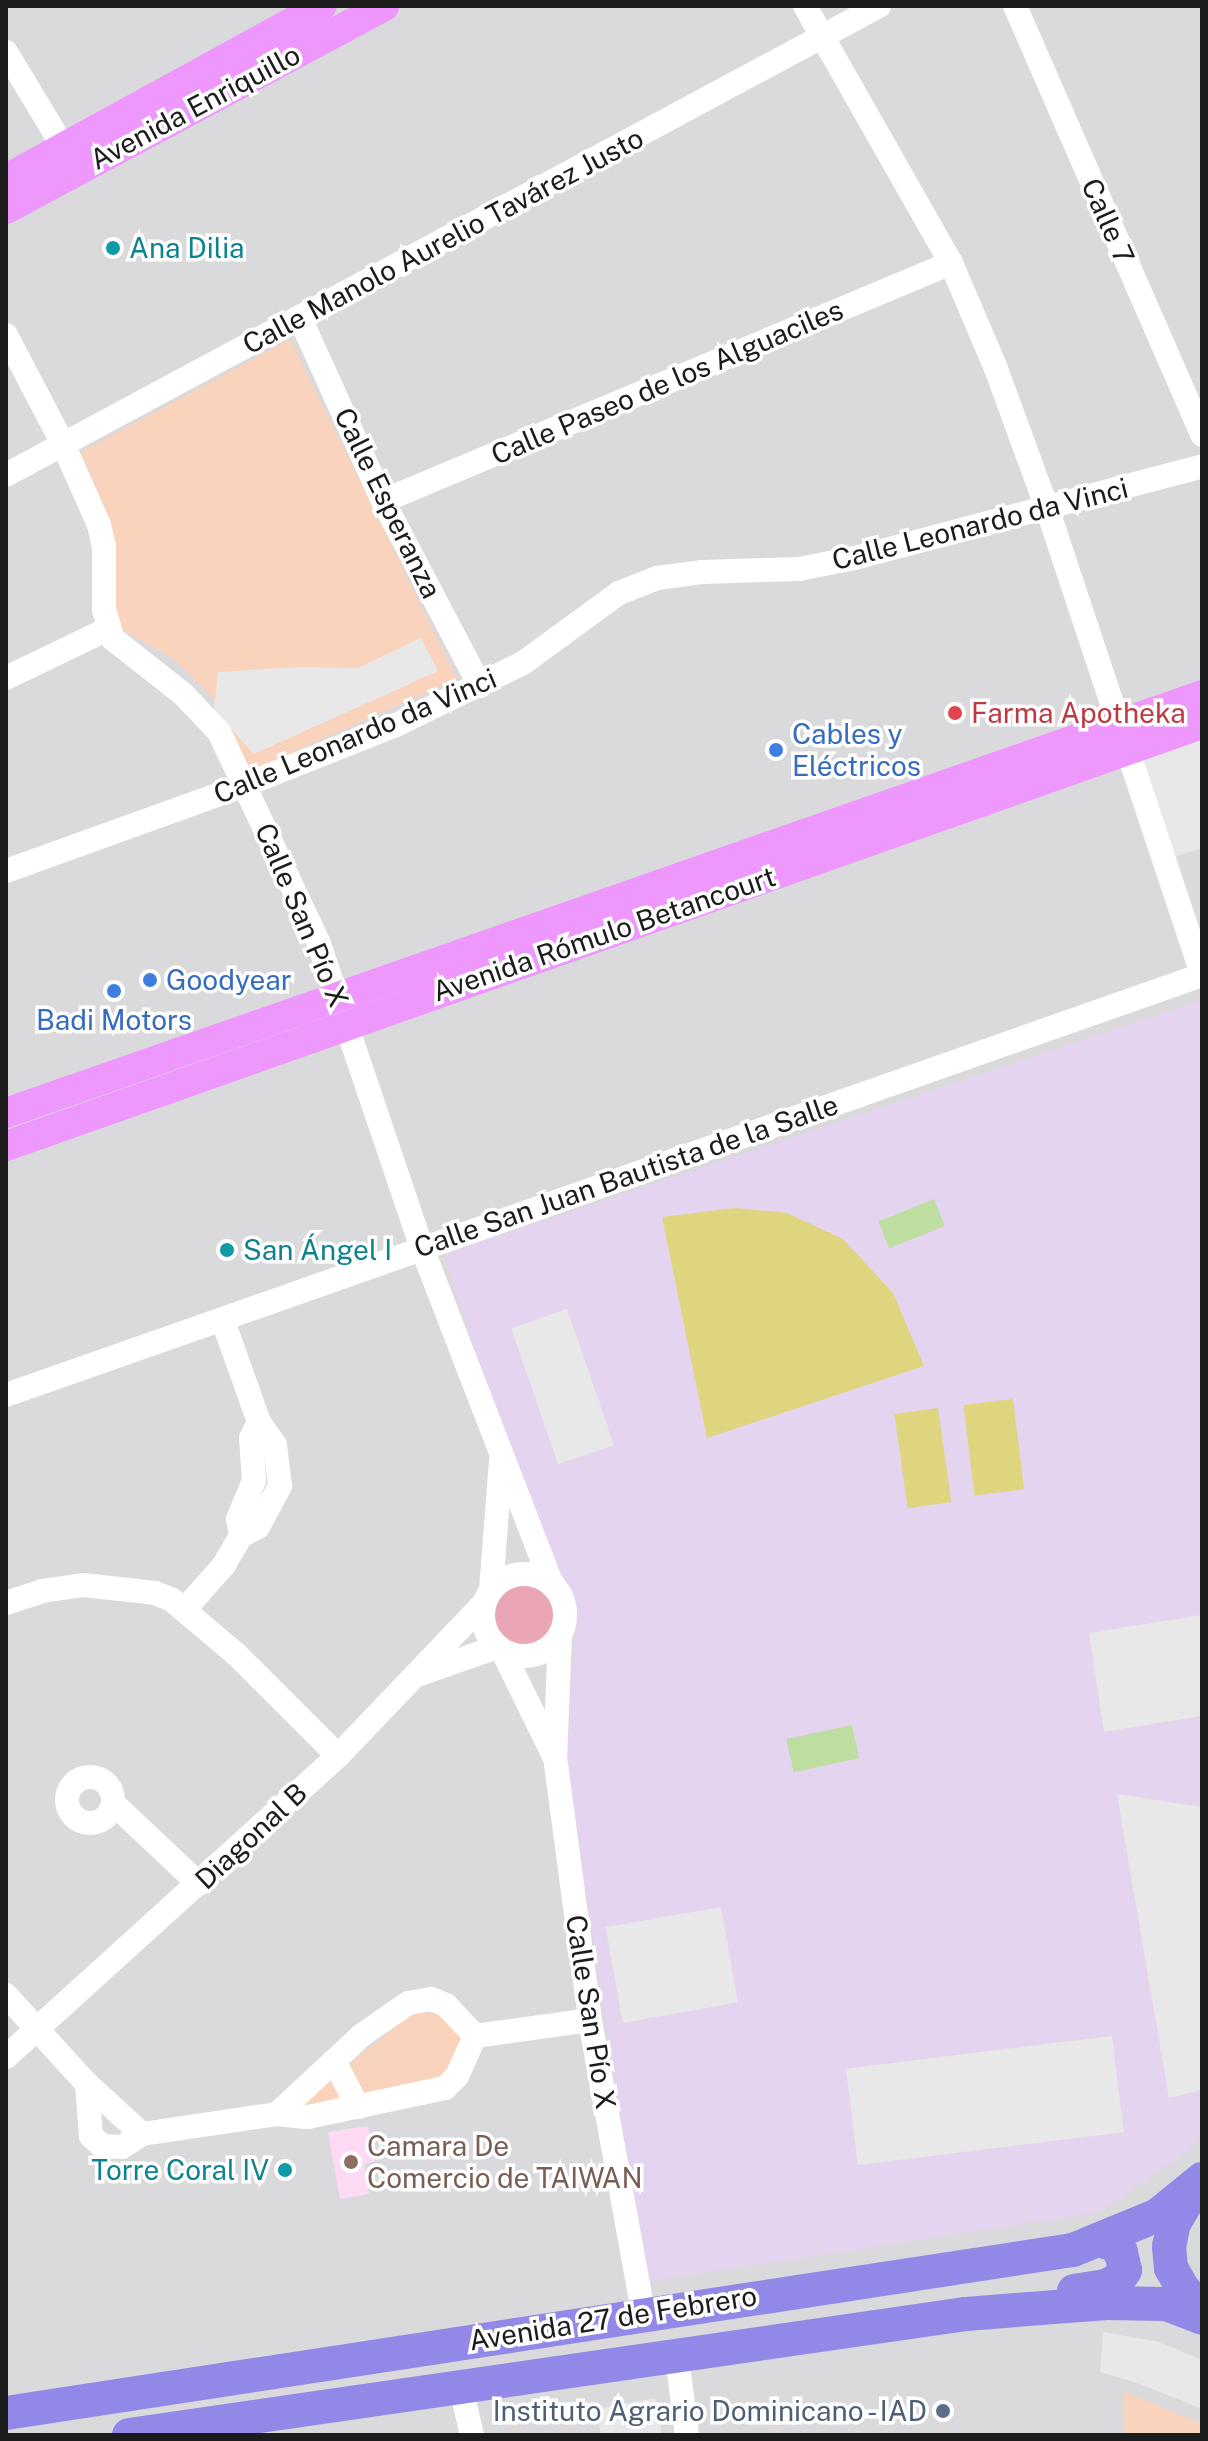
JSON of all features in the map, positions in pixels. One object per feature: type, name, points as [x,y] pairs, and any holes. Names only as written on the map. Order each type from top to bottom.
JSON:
[{"type":"highway","name":"Avenida 27 de Febrero","points":[[6,2413],[643,2313],[1073,2250],[1158,2215],[1201,2180]]},
{"type":"highway","points":[[1201,2180],[1174,2223],[1169,2246],[1171,2268],[1183,2289],[1202,2308]]},
{"type":"highway","points":[[1001,2310],[1022,2298],[1091,2289],[1119,2279],[1126,2261],[1112,2244],[1098,2240]]},
{"type":"highway","name":"Avenida 27 de Febrero","points":[[129,2435],[1001,2310],[1107,2303],[1166,2304],[1202,2318]]},
{"type":"highway","points":[[561,2327],[574,2334],[588,2350],[585,2366],[578,2371]]},
{"type":"main road","name":"Avenida Enriquillo","points":[[6,179],[322,6]]},
{"type":"main road","name":"Avenida Enriquillo","points":[[6,209],[384,6]]},
{"type":"main road","name":"Avenida Rómulo Betancourt","points":[[6,1146],[348,1025],[1122,738],[1202,695]]},
{"type":"main road","name":"Avenida Rómulo Betancourt","points":[[6,1113],[338,994],[1122,738],[1202,724]]},
{"type":"street","points":[[805,6],[951,263],[995,366],[1047,508],[1202,975]]},
{"type":"street","name":"Calle Manolo Aurelio Tavárez Justo","points":[[6,475],[879,6]]},
{"type":"street","name":"Calle 7","points":[[1015,6],[1202,435]]},
{"type":"street","points":[[6,52],[64,148]]},
{"type":"street","name":"Calle Paseo de los Alguaciles","points":[[383,501],[951,263]]},
{"type":"street","name":"Calle Esperanza","points":[[300,318],[383,501],[480,686]]},
{"type":"street","points":[[6,335],[91,504],[104,546],[104,610],[108,629],[6,678]]},
{"type":"street","name":"Calle Leonardo da Vinci","points":[[6,871],[245,785],[396,725],[523,663],[619,593],[657,578],[702,572],[799,569],[855,558],[1202,466]]},
{"type":"street","name":"Calle San Pío X","points":[[108,629],[118,646],[200,708],[219,732],[245,785],[319,944],[422,1248],[550,1580],[561,1596]]},
{"type":"street","name":"Calle San Juan Bautista de la Salle","points":[[6,1395],[1202,975]]},
{"type":"street","points":[[185,1609],[224,1565],[241,1536],[258,1527],[280,1486],[275,1445],[259,1422],[223,1321]]},
{"type":"street","name":"Calle San Pío X","points":[[488,1596],[501,1453]]},
{"type":"street","points":[[514,1575],[541,1577],[561,1596],[565,1622],[560,1635],[541,1653],[514,1656],[500,1650],[485,1629],[488,1596],[514,1575]]},
{"type":"street","points":[[6,1603],[42,1591],[83,1585],[155,1593],[185,1609],[236,1654],[338,1756]]},
{"type":"street","name":"Diagonal B","points":[[6,2057],[338,1756],[488,1596]]},
{"type":"street","name":"Calle San Pío X","points":[[560,1635],[555,1757],[590,2020],[643,2313]]},
{"type":"street","points":[[407,1681],[440,1664],[500,1650]]},
{"type":"street","name":"Calle San Pío X","points":[[500,1650],[555,1757]]},
{"type":"street","points":[[113,1803],[199,1884]]},
{"type":"street","points":[[6,1995],[87,2084],[142,2134]]},
{"type":"street","points":[[277,2114],[362,2035],[408,2003],[431,1999],[446,2005],[475,2036]]},
{"type":"street","points":[[475,2036],[590,2020]]},
{"type":"street","points":[[87,2084],[91,2136],[102,2146],[122,2147],[142,2134],[277,2114],[308,2117],[445,2088],[457,2076],[475,2036]]},
{"type":"street","points":[[334,2061],[358,2107]]},
{"type":"street","points":[[677,2357],[687,2435]]},
{"type":"street","points":[[461,2388],[472,2435]]},
{"type":"shaded area","points":[[6,6],[1202,6],[1202,2435],[6,2435]]},
{"type":"shaded area","points":[[290,339],[457,679],[246,773],[211,695],[174,659],[114,625],[108,516],[81,452]]},
{"type":"shaded area","points":[[421,638],[438,671],[254,754],[214,710],[218,672],[300,667],[358,668]]},
{"type":"shaded area","points":[[1202,738],[1202,848],[1171,858],[1137,759]]},
{"type":"shaded area","points":[[1202,1000],[1202,2136],[1183,2154],[1100,2212],[646,2282],[565,1758],[577,1607],[517,1481],[444,1254]]},
{"type":"shaded area","points":[[934,1199],[945,1226],[889,1248],[878,1221]]},
{"type":"shaded area","points":[[735,1208],[787,1213],[843,1239],[893,1293],[924,1366],[707,1438],[662,1217]]},
{"type":"shaded area","points":[[567,1309],[614,1445],[558,1464],[511,1328]]},
{"type":"shaded area","points":[[1013,1399],[1024,1489],[974,1495],[963,1405]]},
{"type":"shaded area","points":[[938,1408],[951,1502],[908,1508],[894,1414]]},
{"type":"shaded area","points":[[523,1583],[546,1592],[555,1615],[546,1638],[523,1647],[500,1638],[491,1615],[500,1592]]},
{"type":"shaded area","points":[[1202,1615],[1202,1716],[1104,1732],[1089,1633]]},
{"type":"shaded area","points":[[852,1725],[859,1758],[794,1772],[786,1739]]},
{"type":"shaded area","points":[[1117,1794],[1202,1807],[1202,2090],[1169,2098]]},
{"type":"shaded area","points":[[721,1907],[738,2003],[623,2023],[606,1927]]},
{"type":"shaded area","points":[[416,2010],[450,2018],[462,2041],[444,2078],[297,2107]]},
{"type":"shaded area","points":[[1112,2036],[1124,2132],[858,2165],[846,2069]]},
{"type":"shaded area","name":"Camara De Comercio de TAIWAN","points":[[368,2126],[375,2161],[364,2164],[369,2194],[340,2199],[328,2132]]},
{"type":"shaded area","points":[[1103,2332],[1160,2342],[1202,2360],[1202,2409],[1100,2372]]},
{"type":"shaded area","points":[[1123,2391],[1202,2424],[1202,2435],[1125,2435]]},
{"type":"shaded area","points":[[655,2398],[662,2435],[601,2435],[596,2409]]},
{"type":"place","name":"Ana Dilia","points":[[113,248]]},
{"type":"place","name":"Farma Apotheka","points":[[955,713]]},
{"type":"place","name":"Cables y Eléctricos","points":[[776,750]]},
{"type":"place","name":"Goodyear","points":[[150,980]]},
{"type":"place","name":"Badi Motors","points":[[114,991]]},
{"type":"place","name":"San Ángel I","points":[[227,1250]]},
{"type":"place","name":"Camara De Comercio de TAIWAN","points":[[351,2162]]},
{"type":"place","name":"Torre Coral IV","points":[[285,2170]]},
{"type":"place","name":"Instituto Agrario Dominicano - IAD","points":[[943,2411]]}]
